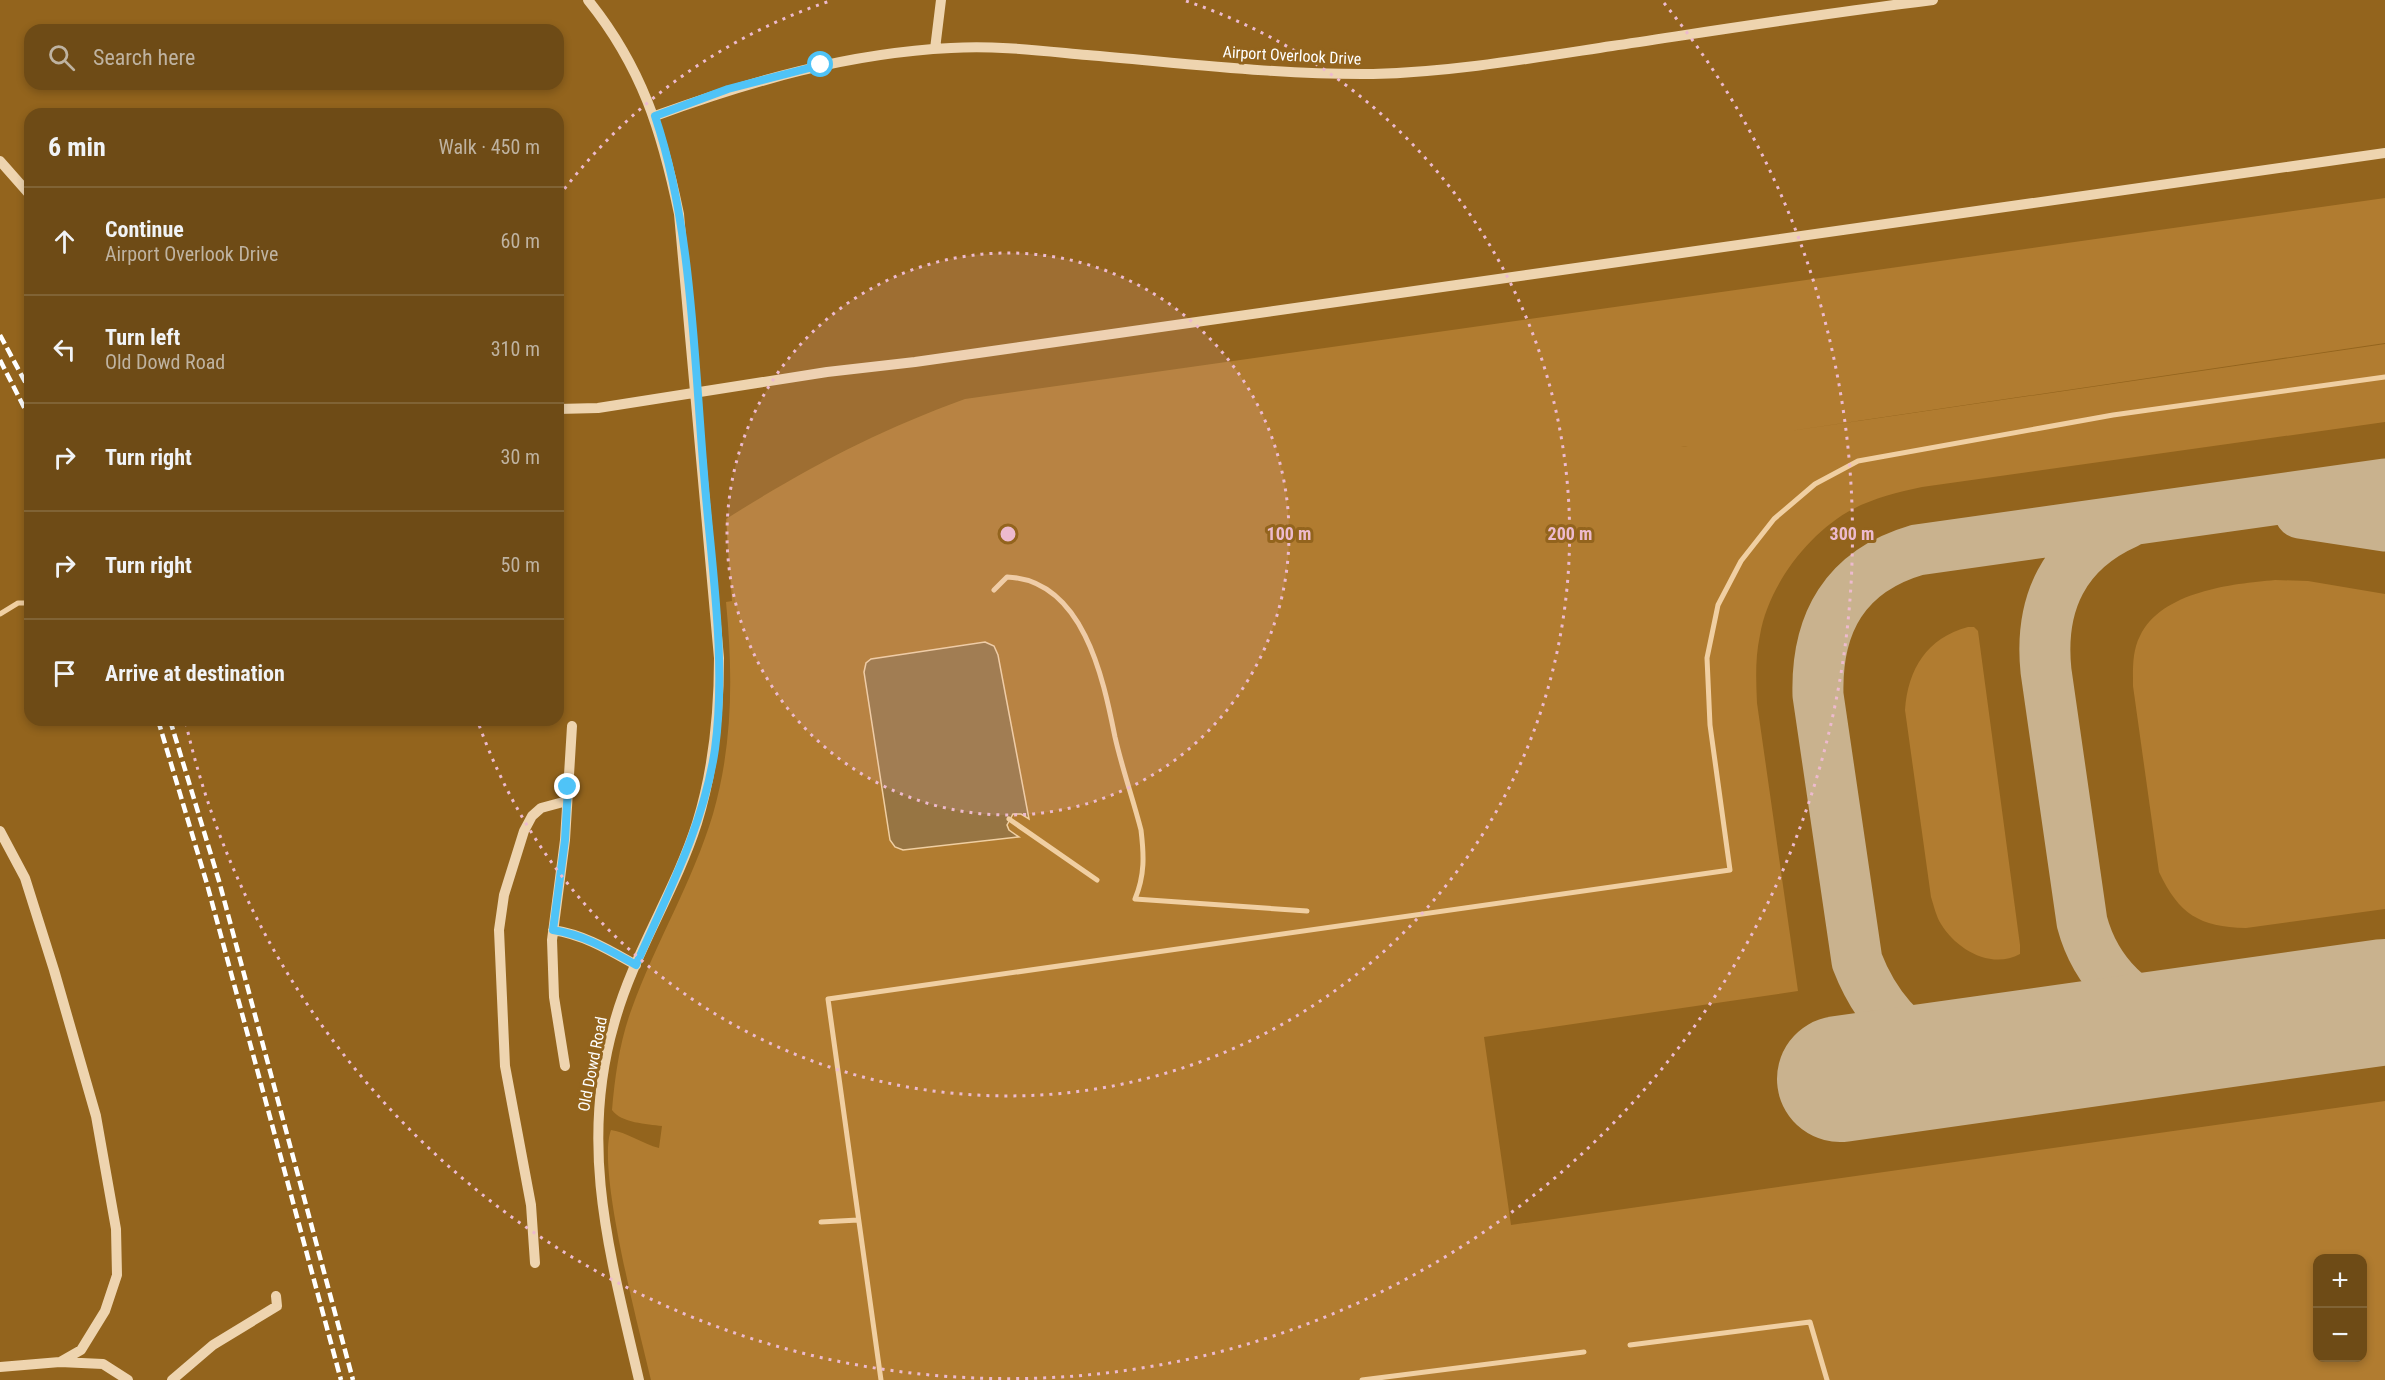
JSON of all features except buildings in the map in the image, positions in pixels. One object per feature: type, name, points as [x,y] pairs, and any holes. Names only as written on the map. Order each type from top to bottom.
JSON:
[{"type":"street","name":"Old Dowd Road","points":[[588,0],[603,19],[638,78],[655,116],[680,214],[719,658],[719,709],[707,788],[683,858],[636,965],[614,1023],[604,1066],[597,1116],[597,1168],[608,1247],[639,1380]]},
{"type":"street","points":[[935,49],[941,0]]},
{"type":"street","name":"Airport Overlook Drive","points":[[655,116],[728,89],[799,70],[864,56],[935,49],[1027,50],[1292,72],[1374,74],[1449,68],[1562,54],[1840,6],[1933,0]]},
{"type":"street","points":[[564,410],[598,408],[826,372],[1316,306],[2385,153]]},
{"type":"street","points":[[0,160],[24,188]]},
{"type":"street","points":[[565,1066],[554,997],[553,930],[567,801],[572,726]]},
{"type":"street","points":[[535,1263],[531,1205],[506,1066],[499,930],[504,895],[524,831],[532,816],[541,808],[567,801]]},
{"type":"street","points":[[0,831],[25,878],[58,981],[96,1116],[116,1229],[117,1275],[105,1311],[81,1350],[60,1362]]},
{"type":"street","points":[[553,930],[596,942],[636,965]]},
{"type":"street","points":[[172,1380],[213,1345],[277,1306],[276,1296]]},
{"type":"street","points":[[0,1366],[60,1362],[103,1364],[128,1380]]},
{"type":"shaded area","points":[[2385,198],[2385,343],[1681,447],[2385,344],[2385,422],[1922,487],[1869,502],[1837,519],[1806,546],[1781,580],[1764,616],[1757,652],[1757,703],[1798,991],[1484,1037],[1511,1225],[2385,1101],[2385,1380],[651,1380],[621,1252],[609,1179],[608,1150],[611,1130],[659,1148],[662,1126],[622,1118],[612,1110],[613,1097],[628,1020],[705,839],[720,788],[730,709],[730,656],[726,602],[732,601],[726,519],[842,452],[965,399]]},
{"type":"shaded area","points":[[2275,580],[2308,581],[2385,594],[2385,909],[2246,928],[2215,925],[2203,921],[2183,908],[2174,898],[2159,872],[2133,686],[2134,654],[2137,642],[2150,621],[2164,609],[2181,600],[2219,588]]},
{"type":"shaded area","points":[[1968,627],[1974,627],[1978,631],[2020,945],[2020,954],[1998,960],[1986,958],[1965,949],[1948,933],[1936,914],[1931,897],[1905,710],[1910,681],[1922,657],[1941,639]]},
{"type":"shaded area","points":[[985,642],[994,646],[998,655],[1029,819],[1021,814],[1013,814],[1007,825],[1009,830],[1019,837],[903,850],[895,847],[890,840],[864,672],[866,663],[871,659]]},
{"type":"waterway","points":[[881,1380],[828,999],[1730,870],[1710,725],[1707,658],[1718,605],[1741,561],[1774,519],[1815,484],[1858,461],[2113,415],[2385,377]]},
{"type":"waterway","points":[[994,590],[1007,577],[1033,582],[1054,595],[1071,613],[1085,636],[1104,687],[1118,749],[1141,830],[1143,865],[1141,882],[1135,899],[1307,911]]},
{"type":"waterway","points":[[0,614],[18,603],[24,603]]},
{"type":"waterway","points":[[1009,819],[1097,880]]},
{"type":"waterway","points":[[821,1222],[858,1220]]},
{"type":"waterway","points":[[1630,1345],[1810,1322],[1827,1380]]},
{"type":"waterway","points":[[1362,1380],[1584,1352]]},
{"type":"taxiway","points":[[1990,1058],[1948,1054],[1932,1049],[1903,1031],[1891,1019],[1871,991],[1857,961],[1818,695],[1822,645],[1829,623],[1840,603],[1871,571],[1892,559],[1917,550],[2385,484]]},
{"type":"taxiway","points":[[2300,513],[2385,526]]},
{"type":"taxiway","points":[[2127,523],[2087,548],[2072,564],[2060,582],[2047,623],[2046,671],[2082,922],[2096,957],[2107,973],[2134,1000],[2168,1017],[2187,1021],[2247,1021]]},
{"type":"runway","points":[[1840,1079],[2385,1002]]},
{"type":"railway","points":[[0,335],[24,380]]},
{"type":"railway","points":[[0,360],[24,407]]},
{"type":"railway","points":[[160,726],[207,884],[341,1380]]},
{"type":"railway","points":[[172,726],[219,881],[353,1380]]},
{"type":"route","points":[[568,787],[565,840],[553,930],[596,942],[636,965],[696,824],[707,788],[719,709],[719,658],[680,214],[655,116],[728,89],[821,65]]}]
